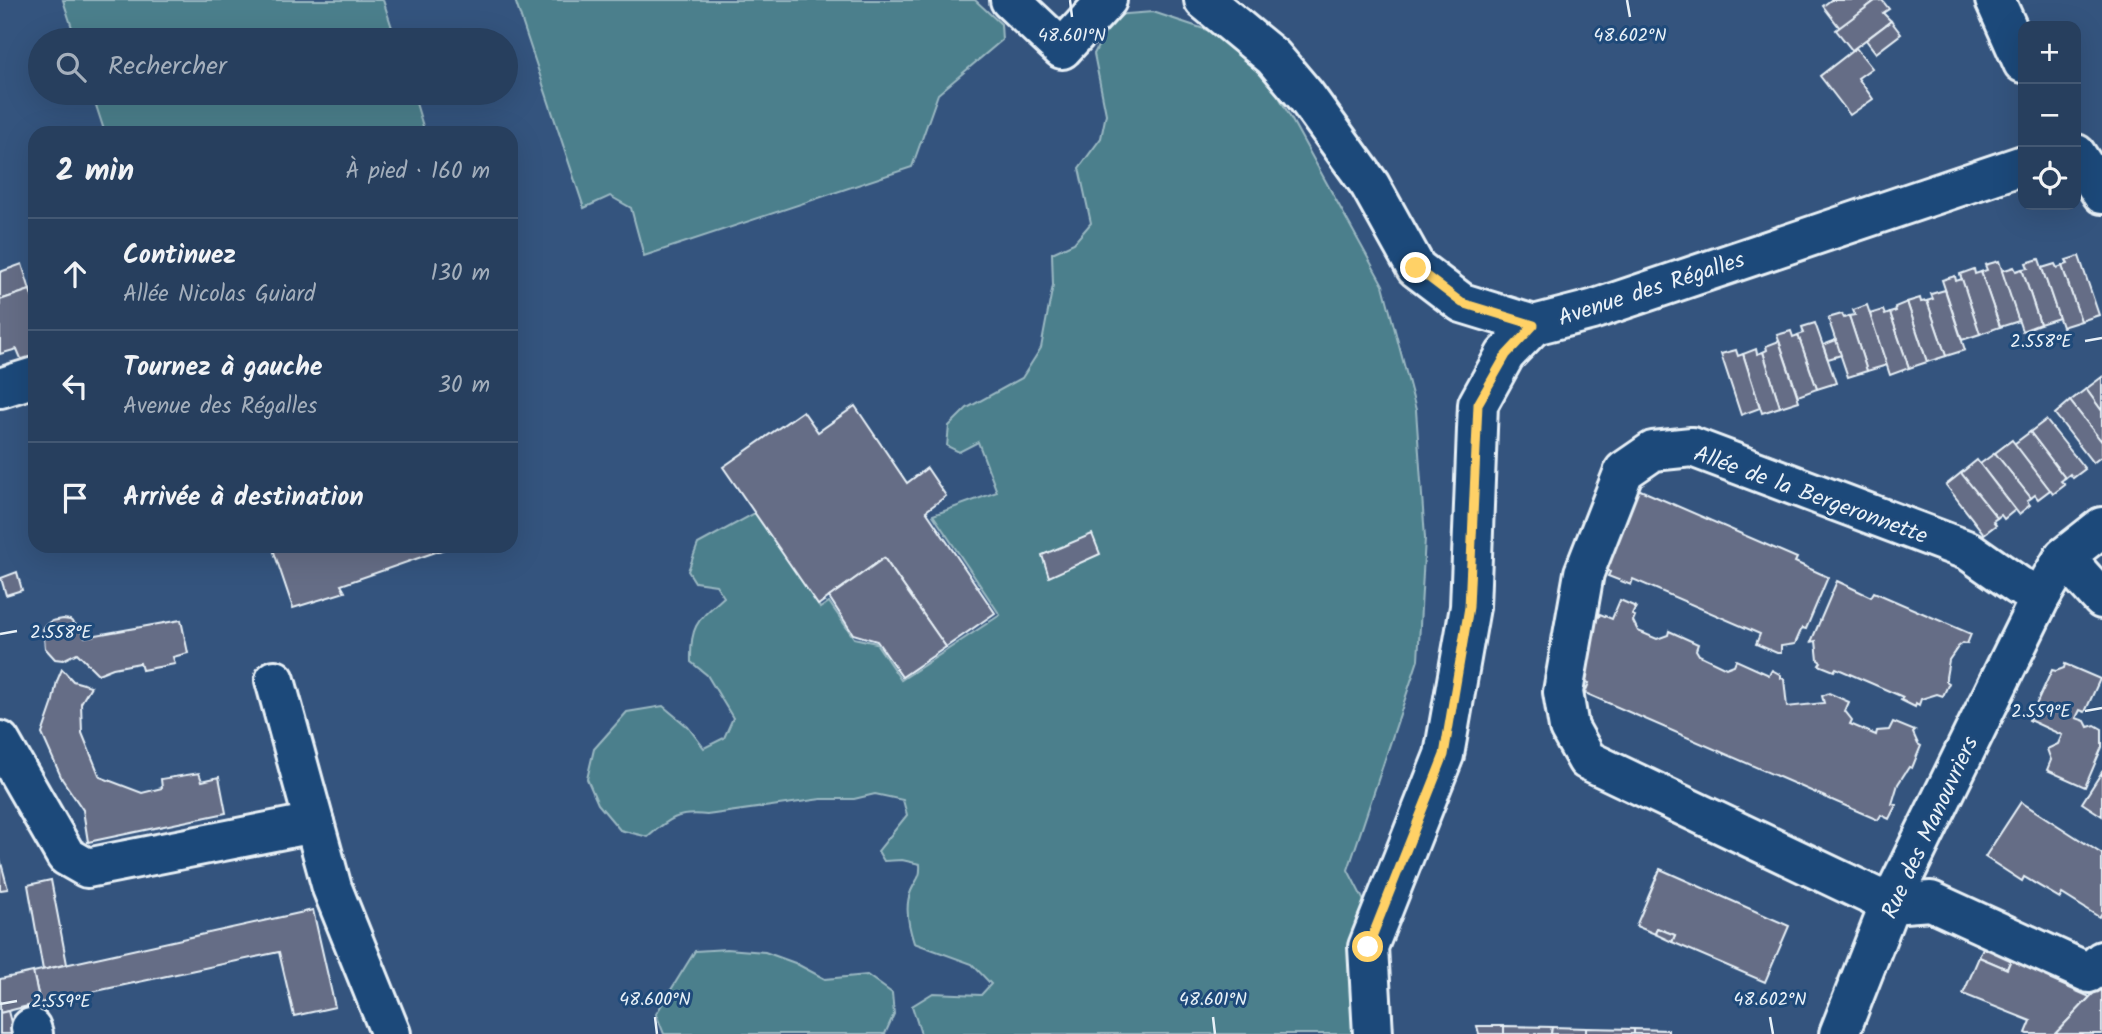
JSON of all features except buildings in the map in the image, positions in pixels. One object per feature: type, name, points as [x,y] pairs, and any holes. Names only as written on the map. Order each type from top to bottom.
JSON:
[{"type":"street","points":[[1010,0],[1062,49],[1107,0]]},
{"type":"street","name":"Avenue des Régalles","points":[[1204,0],[1273,57],[1305,95],[1370,185],[1416,268],[1462,303],[1534,325],[1592,310],[2018,167]]},
{"type":"street","points":[[1995,0],[2018,52]]},
{"type":"street","points":[[2081,162],[2102,194]]},
{"type":"street","points":[[1373,1034],[1368,947],[1444,755],[1469,607],[1478,404],[1506,355],[1534,325]]},
{"type":"street","points":[[0,388],[28,379]]},
{"type":"street","name":"Allée de la Bergeronnette","points":[[1890,904],[1587,760],[1569,728],[1563,692],[1584,573],[1625,471],[1653,451],[1692,447],[1969,551],[2019,586],[2041,596]]},
{"type":"street","name":"Rue des Manouvriers","points":[[1839,1034],[1890,904],[2041,596],[2064,556],[2102,527]]},
{"type":"street","points":[[2064,556],[2102,599]]},
{"type":"street","points":[[275,680],[332,888],[391,1034]]},
{"type":"street","points":[[0,741],[66,856],[87,868],[314,824]]},
{"type":"street","points":[[1890,904],[1931,901],[2089,973],[2102,961]]},
{"type":"green space","points":[[63,0],[383,0],[392,28],[72,28]]},
{"type":"green space","points":[[515,0],[975,0],[1001,24],[1002,40],[938,94],[912,167],[644,256],[631,208],[610,196],[584,208]]},
{"type":"green space","points":[[1153,12],[1210,31],[1272,84],[1383,285],[1416,410],[1425,538],[1418,660],[1348,870],[1366,905],[1369,1034],[921,1034],[912,1006],[933,993],[981,995],[991,984],[972,964],[914,943],[908,904],[919,876],[920,864],[902,860],[884,861],[878,851],[907,815],[903,800],[875,794],[854,799],[821,799],[707,815],[688,814],[668,821],[648,837],[620,830],[598,804],[587,779],[594,749],[627,712],[663,706],[688,727],[704,748],[724,738],[733,718],[707,675],[691,662],[692,640],[697,625],[724,597],[716,585],[695,582],[688,571],[698,544],[764,508],[820,608],[829,602],[854,638],[876,643],[901,680],[1000,615],[933,515],[997,492],[978,442],[959,452],[947,446],[949,426],[967,408],[1022,378],[1041,348],[1053,285],[1052,253],[1074,243],[1091,223],[1079,168],[1101,138],[1106,114],[1094,54],[1114,15]]},
{"type":"green space","points":[[96,105],[417,105],[423,126],[103,126]]},
{"type":"green space","points":[[727,949],[765,952],[795,963],[825,979],[867,975],[892,993],[894,1014],[885,1034],[664,1034],[656,1014],[695,951]]},
{"type":"route","points":[[1368,947],[1444,755],[1469,607],[1478,404],[1506,355],[1534,325],[1462,303],[1416,268]]}]
